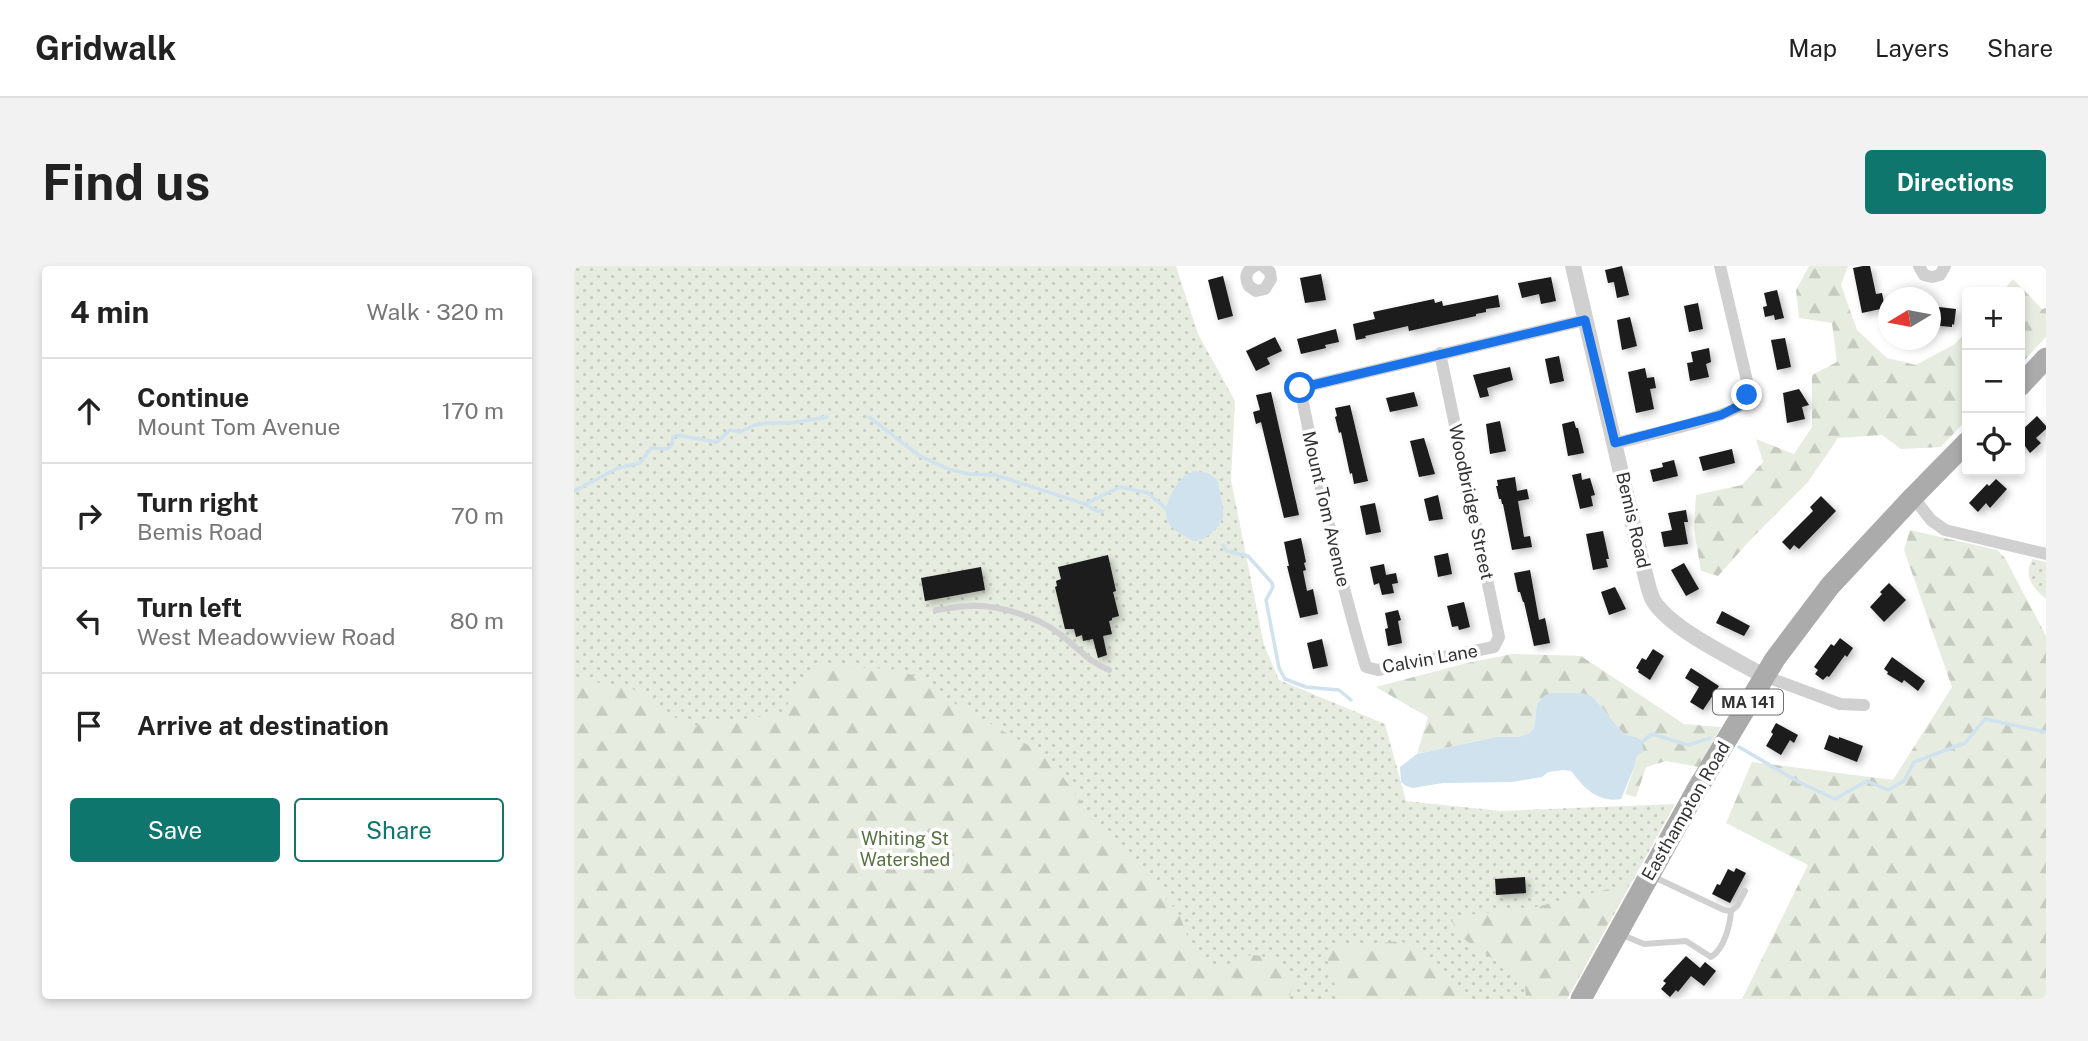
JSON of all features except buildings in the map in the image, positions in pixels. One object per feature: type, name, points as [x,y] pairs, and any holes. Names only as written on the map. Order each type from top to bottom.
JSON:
[{"type":"main road","points":[[2025,381],[2046,358]]},
{"type":"main road","name":"Easthampton Road","points":[[1581,999],[1649,874],[1764,676],[1830,586],[1962,447]]},
{"type":"street","points":[[1255,266],[1247,274],[1247,283],[1252,289],[1261,291],[1268,287],[1271,279],[1270,272],[1263,266]]},
{"type":"street","name":"Bemis Road","points":[[1573,266],[1642,564],[1653,600],[1674,623],[1764,676]]},
{"type":"street","points":[[1615,443],[1721,415],[1743,404],[1747,395],[1747,381],[1720,266]]},
{"type":"street","points":[[1919,266],[1924,275],[1932,277],[1940,275],[1945,266]]},
{"type":"street","name":"Mount Tom Avenue","points":[[1368,667],[1351,617],[1300,388],[1585,320]]},
{"type":"street","name":"Woodbridge Street","points":[[1440,353],[1499,637],[1492,648]]},
{"type":"street","points":[[1913,497],[1931,520],[1945,530],[2046,554]]},
{"type":"street","name":"Calvin Lane","points":[[1368,667],[1378,670],[1492,648]]},
{"type":"street","points":[[1764,676],[1840,704],[1864,705]]},
{"type":"lane","points":[[936,610],[970,605],[1016,613],[1060,633],[1089,660],[1110,670]]},
{"type":"lane","points":[[1649,874],[1731,911]]},
{"type":"lane","points":[[1618,933],[1644,944],[1686,941],[1712,957],[1719,950],[1730,923],[1731,911],[1745,891]]},
{"type":"green space","points":[[574,266],[1176,266],[1198,334],[1235,401],[1231,480],[1264,645],[1279,680],[1385,724],[1406,801],[1502,811],[1675,804],[1567,999],[574,999]]},
{"type":"green space","points":[[1809,266],[1848,266],[1841,285],[1857,330],[1887,358],[1916,365],[1955,344],[1962,336],[1962,424],[1941,447],[1901,449],[1882,435],[1838,438],[1808,482],[1718,576],[1701,571],[1694,529],[1696,495],[1742,485],[1763,462],[1756,439],[1794,454],[1812,427],[1812,375],[1837,362],[1832,323],[1799,318],[1796,290]]},
{"type":"green space","points":[[2013,279],[2021,287],[2006,287]]},
{"type":"green space","points":[[2025,291],[2042,309],[2046,308],[2046,337],[2025,360]]},
{"type":"green space","points":[[1910,530],[1997,550],[2005,558],[2046,636],[2046,999],[1742,999],[1808,865],[1726,823],[1752,762],[1893,780],[1952,687],[1904,550]]},
{"type":"green space","points":[[2033,559],[2046,562],[2046,599],[2030,580],[2029,570]]},
{"type":"green space","points":[[1512,654],[1581,656],[1684,724],[1721,727],[1699,767],[1666,761],[1646,767],[1636,797],[1625,794],[1635,765],[1636,737],[1624,734],[1593,697],[1553,693],[1537,704],[1534,728],[1528,734],[1496,737],[1417,754],[1428,717],[1376,687]]},
{"type":"green space","name":"Whiting St Watershed","points":[[821,666],[892,669],[916,676],[938,694],[1046,754],[1091,815],[1177,911],[1192,946],[1201,958],[1220,966],[1254,955],[1272,961],[1283,968],[1291,978],[1293,985],[1289,999],[574,999],[574,680],[628,686],[688,726],[781,714],[809,673]]},
{"type":"green space","points":[[1629,884],[1567,999],[1526,999],[1525,986],[1515,974],[1458,935],[1452,920],[1456,916],[1532,908]]},
{"type":"green space","points":[[1400,941],[1412,946],[1469,999],[1341,999],[1325,951],[1332,947]]},
{"type":"water","points":[[1194,471],[1208,473],[1217,480],[1223,514],[1216,529],[1196,541],[1175,530],[1166,516],[1169,500],[1178,483]]},
{"type":"water","points":[[1583,693],[1593,697],[1624,734],[1641,740],[1644,751],[1636,756],[1621,799],[1605,799],[1592,793],[1571,771],[1563,770],[1512,782],[1443,783],[1413,788],[1401,782],[1400,767],[1417,754],[1496,737],[1528,734],[1534,728],[1537,704],[1545,695]]},
{"type":"waterway","points":[[574,491],[618,468],[640,463],[651,448],[667,449],[677,435],[717,442],[730,430],[740,432],[766,423],[792,423],[827,417]]},
{"type":"waterway","points":[[869,417],[920,456],[948,469],[969,474],[995,475],[1085,504],[1120,487],[1148,493],[1170,512]]},
{"type":"waterway","points":[[1086,505],[1103,511]]},
{"type":"waterway","points":[[1223,545],[1227,551],[1248,556],[1272,583],[1273,587],[1266,600],[1279,668],[1285,679],[1306,687],[1339,690],[1351,700]]},
{"type":"waterway","points":[[1739,747],[1799,782],[1835,799],[1867,781],[1888,790],[1904,781],[1914,762],[1965,743],[1985,719],[2046,732]]},
{"type":"waterway","points":[[1638,745],[1652,734],[1688,745],[1710,738]]},
{"type":"route","points":[[1300,388],[1585,320],[1615,443],[1721,415],[1743,404],[1747,395]]}]
